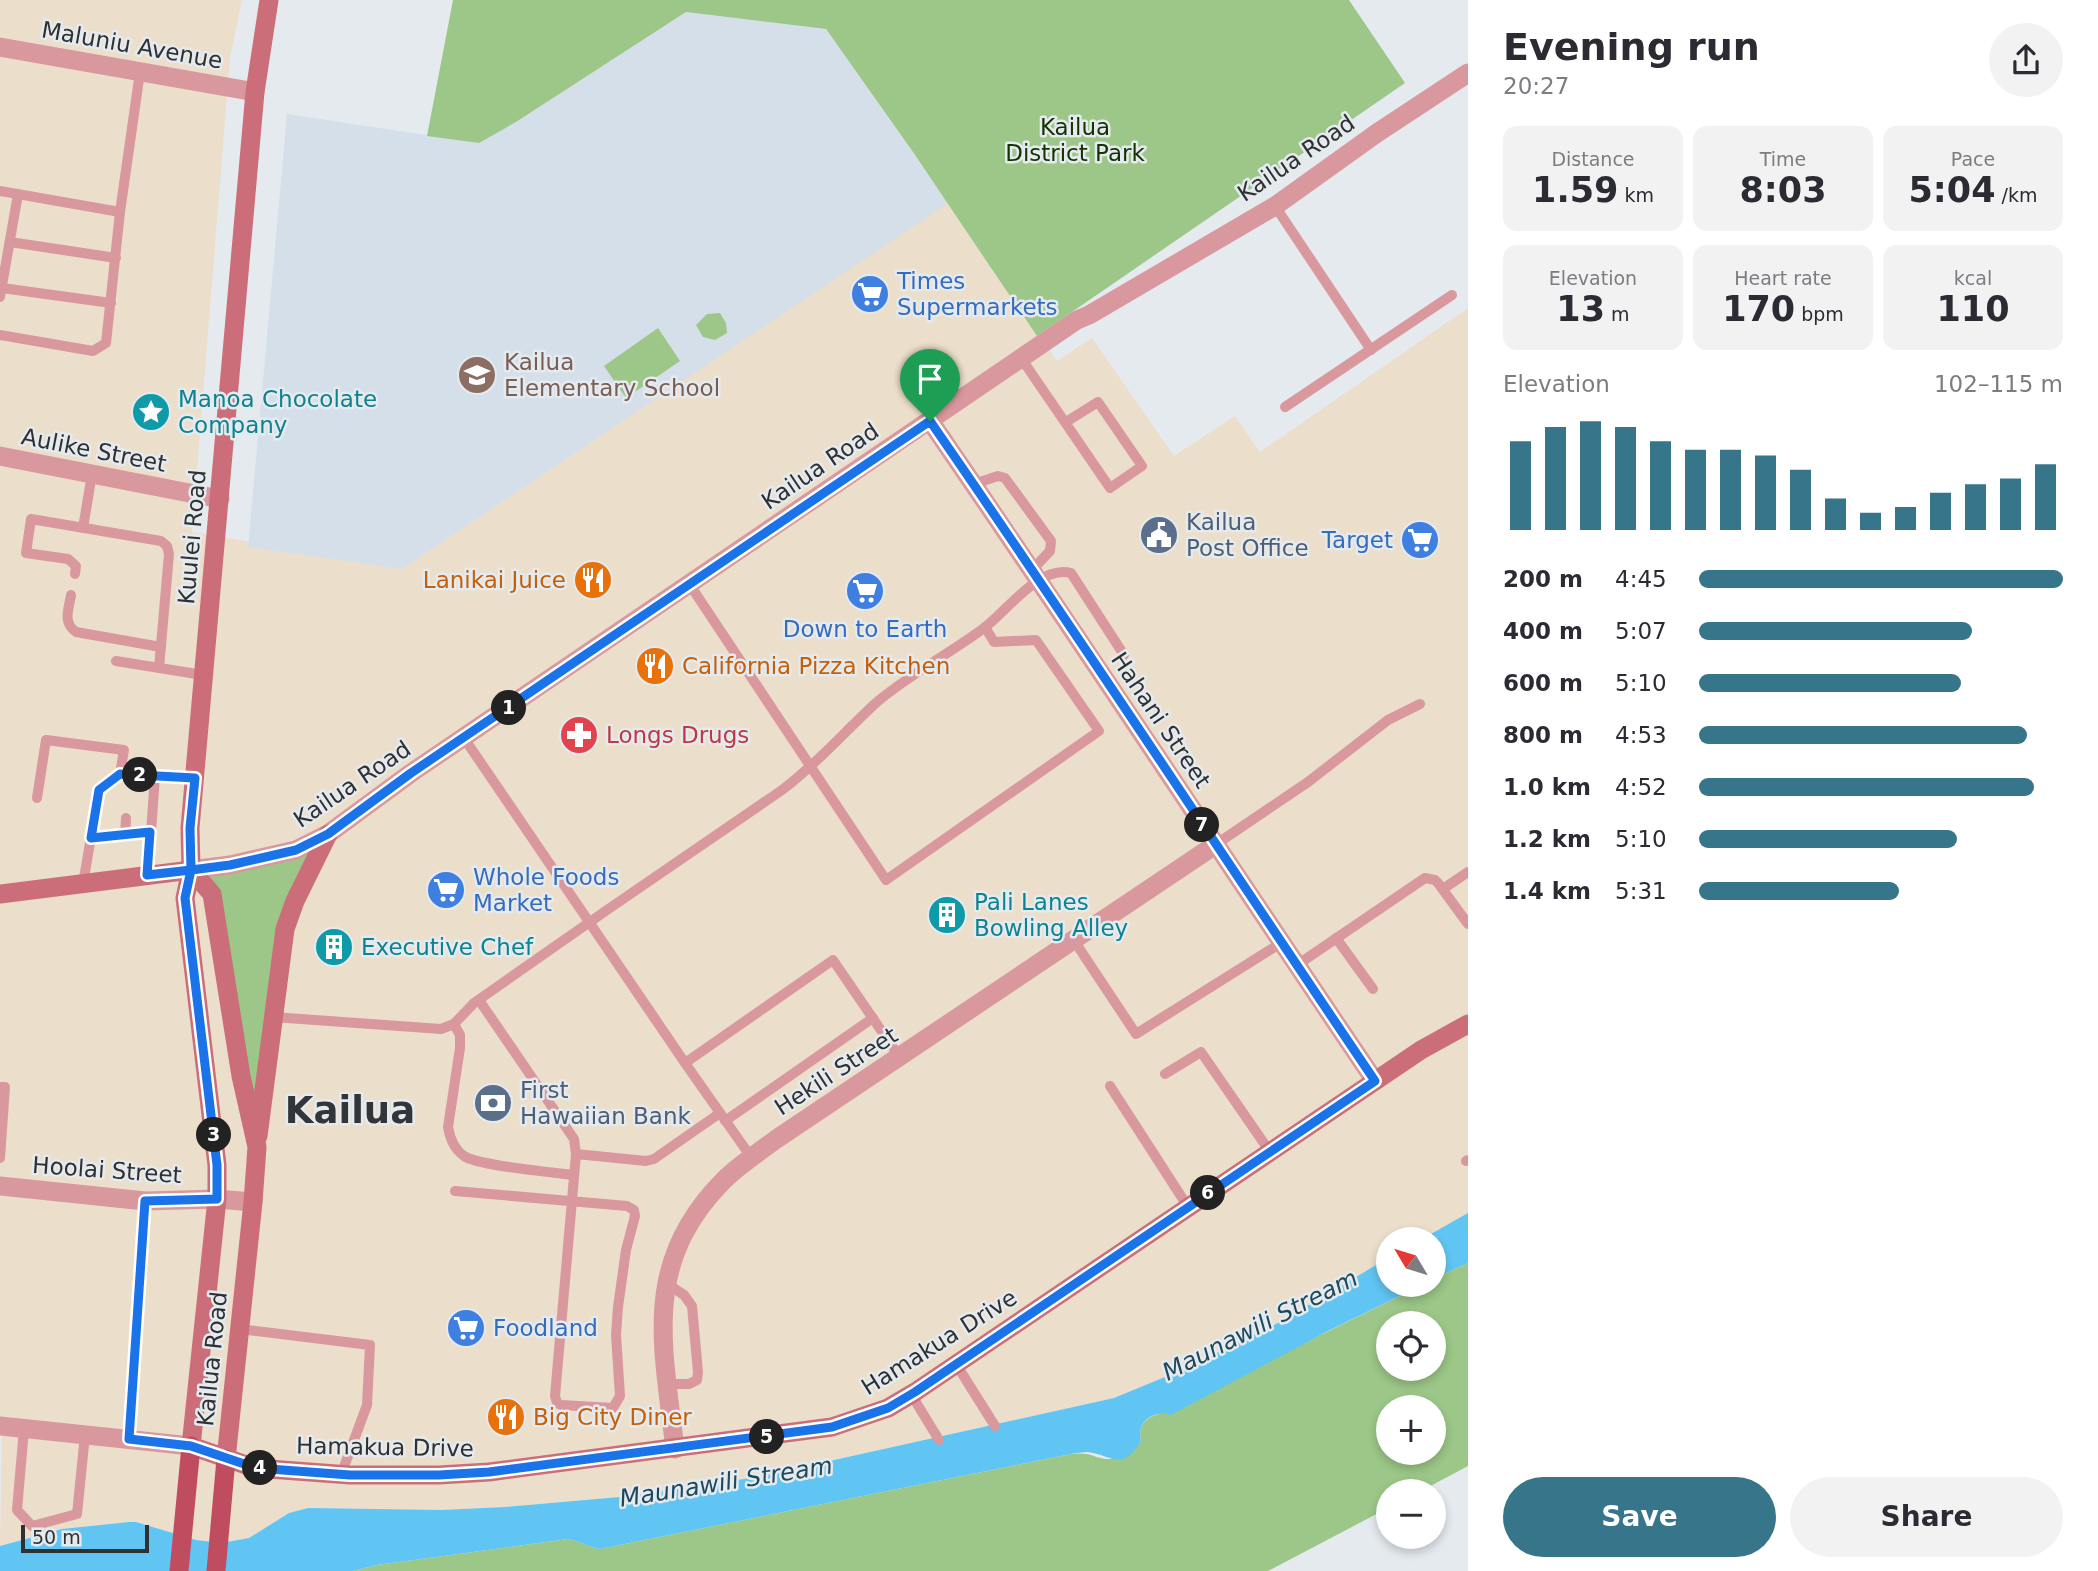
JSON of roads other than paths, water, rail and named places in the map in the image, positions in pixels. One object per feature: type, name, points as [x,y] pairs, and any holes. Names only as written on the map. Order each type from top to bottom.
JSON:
[{"type":"main road","name":"Kuulei Road","points":[[191,870],[190,828],[255,92],[269,0]]},
{"type":"main road","points":[[257,1147],[285,929],[295,901],[328,834]]},
{"type":"main road","points":[[0,894],[191,870]]},
{"type":"main road","name":"Kailua Road","points":[[191,870],[213,897],[241,1076],[257,1147],[216,1571]]},
{"type":"main road","name":"Kailua Road","points":[[179,1571],[217,1199],[217,1165],[185,898],[191,870]]},
{"type":"main road","name":"Hamakua Drive","points":[[191,1446],[256,1468],[341,1475],[439,1475],[489,1472],[675,1450],[832,1427],[888,1408],[911,1394],[1421,1050],[1468,1024]]},
{"type":"street","name":"Maluniu Avenue","points":[[0,47],[255,92]]},
{"type":"street","name":"Kailua Road","points":[[191,870],[277,855],[296,850],[328,834],[464,738],[1077,320],[1275,206],[1377,133],[1468,73]]},
{"type":"street","name":"Hahani Street","points":[[930,421],[1375,1081]]},
{"type":"street","name":"Aulike Street","points":[[0,456],[220,499]]},
{"type":"street","name":"Hekili Street","points":[[675,1450],[662,1321],[666,1283],[677,1249],[689,1224],[725,1178],[751,1157],[1215,845]]},
{"type":"street","name":"Hoolai Street","points":[[0,1186],[145,1201],[217,1199],[253,1202]]},
{"type":"street","points":[[0,1426],[191,1446]]},
{"type":"lane","points":[[0,334],[93,351],[106,344],[120,212],[140,72]]},
{"type":"lane","points":[[0,191],[120,212]]},
{"type":"lane","points":[[18,194],[1,292],[111,303]]},
{"type":"lane","points":[[1275,206],[1371,350]]},
{"type":"lane","points":[[10,242],[116,258]]},
{"type":"lane","points":[[1285,407],[1451,295]]},
{"type":"lane","points":[[1021,358],[1110,488],[1142,466],[1098,402],[1066,422]]},
{"type":"lane","points":[[83,528],[92,474]]},
{"type":"lane","points":[[272,1017],[441,1029],[454,1024],[479,1000],[782,790],[880,701],[985,627],[1036,575],[1050,551],[1051,541],[1005,478],[998,476],[974,484]]},
{"type":"lane","points":[[159,668],[161,647],[169,554],[167,546],[161,541],[31,519],[26,553],[68,559],[76,566],[66,620],[68,626],[76,632],[161,647]]},
{"type":"lane","points":[[1036,575],[1060,571],[1071,573],[1124,655]]},
{"type":"lane","points":[[690,585],[887,880],[1099,731],[1036,640],[994,642],[985,627]]},
{"type":"lane","points":[[116,661],[203,675]]},
{"type":"lane","points":[[1215,845],[1308,782],[1388,720],[1420,704]]},
{"type":"lane","points":[[464,738],[751,1157]]},
{"type":"lane","points":[[37,798],[46,740],[124,750],[125,774],[129,787]]},
{"type":"lane","points":[[83,884],[99,790],[125,774],[195,778]]},
{"type":"lane","points":[[147,875],[155,776]]},
{"type":"lane","points":[[125,835],[126,818]]},
{"type":"lane","points":[[91,838],[150,832]]},
{"type":"lane","points":[[1443,889],[1468,872]]},
{"type":"lane","points":[[1297,965],[1425,878],[1434,880],[1443,889],[1468,924]]},
{"type":"lane","points":[[1336,939],[1373,989]]},
{"type":"lane","points":[[1073,940],[1136,1034],[1281,943]]},
{"type":"lane","points":[[685,1063],[833,960],[900,1058]]},
{"type":"lane","points":[[455,1191],[571,1202],[627,1206],[631,1207],[635,1213],[623,1269],[616,1335],[620,1396],[617,1405],[608,1409],[561,1405],[555,1399],[571,1202],[576,1154],[574,1139],[479,1000]]},
{"type":"lane","points":[[576,1154],[646,1161],[654,1159],[873,1018]]},
{"type":"lane","points":[[454,1024],[460,1035],[460,1048],[448,1127],[449,1136],[458,1151],[477,1162],[574,1175]]},
{"type":"lane","points":[[1165,1074],[1201,1052],[1270,1152]]},
{"type":"lane","points":[[1110,1086],[1188,1207]]},
{"type":"lane","points":[[0,1087],[5,1087],[0,1158]]},
{"type":"lane","points":[[129,1439],[145,1201]]},
{"type":"lane","points":[[666,1283],[684,1295],[692,1306],[698,1372],[697,1380],[689,1384],[667,1384]]},
{"type":"lane","points":[[240,1329],[370,1345],[367,1405],[341,1475]]},
{"type":"lane","points":[[956,1364],[995,1426]]},
{"type":"lane","points":[[911,1394],[939,1440]]},
{"type":"lane","points":[[24,1429],[17,1510],[32,1526],[77,1514],[85,1435]]},
{"type":"water","points":[[1468,1213],[1468,1263],[1446,1273],[1446,1227],[1443,1227]]},
{"type":"water","name":"Maunawili Stream","points":[[1376,1265],[1376,1297],[1397,1297],[1171,1415],[1152,1416],[1141,1428],[1141,1441],[1134,1451],[1123,1459],[1117,1460],[1088,1452],[1075,1453],[600,1549],[568,1539],[377,1565],[352,1571],[0,1571],[0,1546],[62,1529],[136,1522],[196,1540],[221,1543],[249,1538],[289,1513],[308,1508],[441,1510],[505,1507],[631,1496],[757,1477],[1114,1398],[1177,1372],[1278,1323]]},
{"type":"place","name":"Times Supermarkets","points":[[870,294]]},
{"type":"place","name":"Kailua Elementary School","points":[[477,375]]},
{"type":"place","name":"Manoa Chocolate Company","points":[[151,412]]},
{"type":"place","name":"Kailua Post Office","points":[[1159,535]]},
{"type":"place","name":"Target","points":[[1420,540]]},
{"type":"place","name":"Lanikai Juice","points":[[593,580]]},
{"type":"place","name":"Down to Earth","points":[[865,591]]},
{"type":"place","name":"California Pizza Kitchen","points":[[655,666]]},
{"type":"place","name":"Longs Drugs","points":[[579,735]]},
{"type":"place","name":"Whole Foods Market","points":[[446,890]]},
{"type":"place","name":"Pali Lanes Bowling Alley","points":[[947,915]]},
{"type":"place","name":"Executive Chef","points":[[334,947]]},
{"type":"place","name":"First Hawaiian Bank","points":[[493,1103]]},
{"type":"place","name":"Foodland","points":[[466,1328]]},
{"type":"place","name":"Big City Diner","points":[[506,1417]]},
{"type":"district","name":"Kailua","points":[[350,1110]]},
{"type":"park label","name":"Kailua District Park","points":[[1075,140]]}]
